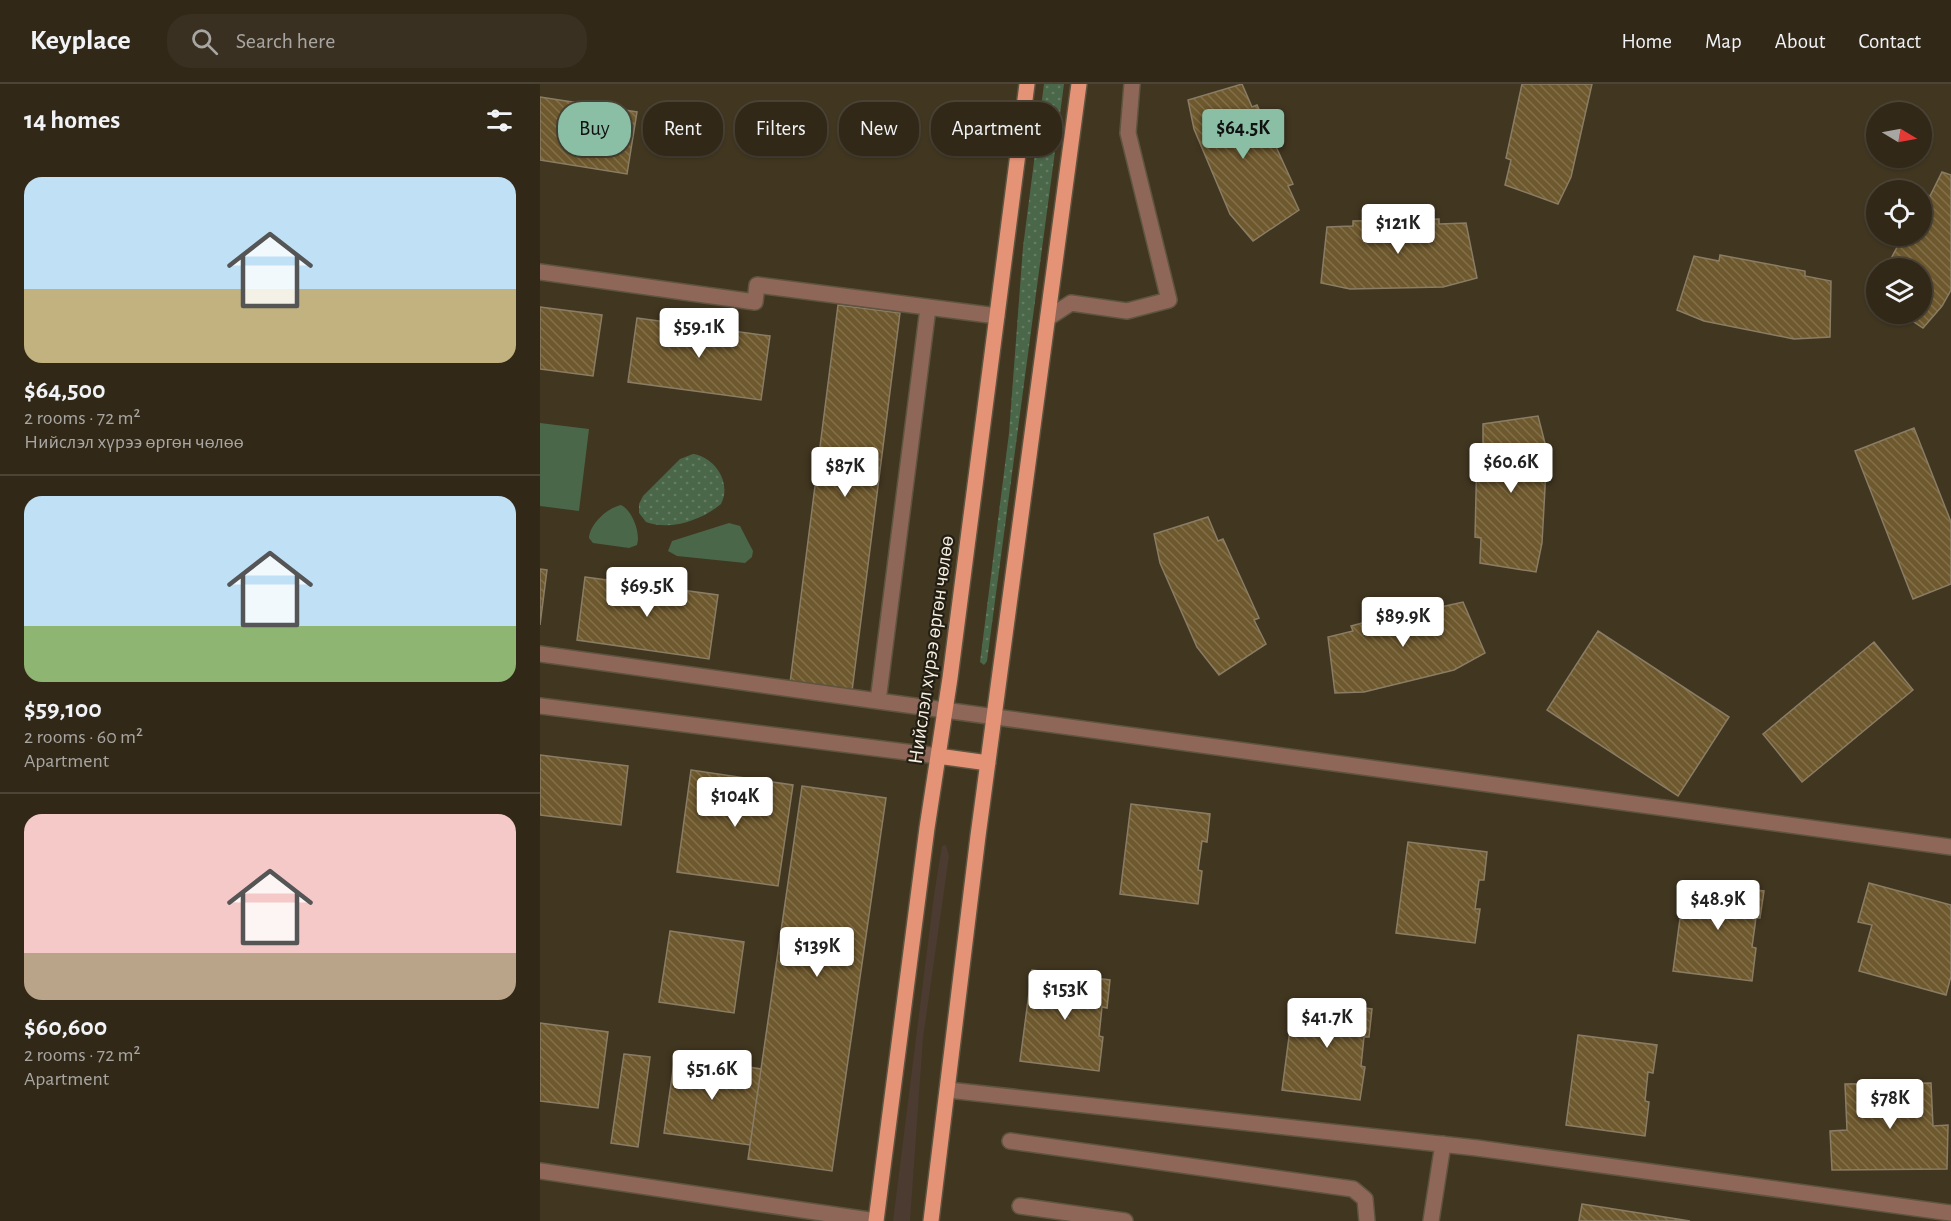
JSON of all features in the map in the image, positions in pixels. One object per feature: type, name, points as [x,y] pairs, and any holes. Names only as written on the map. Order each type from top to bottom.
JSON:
[{"type":"main road","name":"Нийслэл хүрээ өргөн чөлөө","points":[[876,1221],[1027,84]]},
{"type":"main road","points":[[931,1221],[988,764],[1079,84]]},
{"type":"main road","points":[[938,756],[988,764]]},
{"type":"street","points":[[1048,318],[1071,303],[1127,311],[1169,300],[1128,133],[1132,84]]},
{"type":"street","points":[[540,272],[755,302],[757,285],[997,316]]},
{"type":"street","points":[[878,700],[928,308]]},
{"type":"street","points":[[540,654],[1951,847]]},
{"type":"street","points":[[540,706],[938,756]]},
{"type":"street","points":[[948,1090],[1443,1144],[1918,1215],[1951,1213]]},
{"type":"street","points":[[1010,1142],[1353,1189],[1365,1199],[1366,1221]]},
{"type":"street","points":[[1431,1221],[1443,1144]]},
{"type":"street","points":[[540,1171],[813,1216],[876,1221]]},
{"type":"street","points":[[1020,1206],[1125,1221]]},
{"type":"shaded area","points":[[946,845],[949,856],[923,1038],[910,1221],[893,1221],[934,895],[942,846]]},
{"type":"green space","points":[[1044,84],[1064,84],[1062,102],[1042,102]]},
{"type":"green space","points":[[1035,156],[1054,156],[987,661],[984,665],[980,662],[1009,433],[1023,247]]},
{"type":"green space","points":[[540,423],[589,429],[579,511],[540,506]]},
{"type":"green space","points":[[693,454],[708,460],[719,472],[724,488],[721,504],[705,515],[686,522],[666,525],[646,522],[639,513],[639,504],[643,496],[680,459]]},
{"type":"green space","points":[[621,505],[635,522],[638,534],[637,545],[629,548],[593,543],[589,538],[592,527],[610,509]]},
{"type":"green space","points":[[729,523],[740,526],[753,551],[752,557],[745,563],[677,556],[668,551],[672,541]]},
{"type":"building","points":[[1242,84],[1252,107],[1257,105],[1293,184],[1288,186],[1299,210],[1253,241],[1230,214],[1194,129],[1188,100]]},
{"type":"building","points":[[1522,84],[1592,84],[1571,177],[1558,204],[1505,185],[1511,160],[1506,158]]},
{"type":"building","points":[[540,97],[572,102],[558,102],[558,156],[630,156],[627,174],[540,160]]},
{"type":"building","points":[[631,111],[637,112],[631,149]]},
{"type":"building","points":[[1942,172],[1951,175],[1951,290],[1932,318],[1932,258],[1891,258],[1898,246],[1932,246],[1932,192]]},
{"type":"building","points":[[1439,219],[1439,224],[1466,223],[1477,278],[1443,287],[1350,289],[1321,283],[1327,227],[1353,226],[1353,221]]},
{"type":"building","points":[[1720,255],[1805,271],[1805,276],[1831,281],[1830,337],[1794,339],[1704,321],[1677,310],[1694,256],[1719,261]]},
{"type":"building","points":[[838,305],[900,313],[852,691],[790,683]]},
{"type":"building","points":[[540,307],[602,315],[593,376],[540,369]]},
{"type":"building","points":[[637,318],[770,336],[761,400],[628,382]]},
{"type":"building","points":[[1538,416],[1547,451],[1542,543],[1536,572],[1480,563],[1481,538],[1475,537],[1477,451],[1483,451],[1483,424]]},
{"type":"building","points":[[1914,428],[1951,522],[1951,584],[1913,599],[1855,451]]},
{"type":"building","points":[[1208,517],[1218,541],[1223,539],[1259,618],[1254,620],[1266,644],[1219,675],[1197,647],[1160,563],[1154,534]]},
{"type":"building","points":[[540,569],[547,570],[540,625]]},
{"type":"building","points":[[585,577],[718,595],[709,659],[577,640]]},
{"type":"building","points":[[1463,602],[1485,653],[1454,670],[1364,692],[1335,693],[1328,637],[1353,631],[1351,626],[1435,603],[1436,608]]},
{"type":"building","points":[[1598,631],[1729,717],[1678,796],[1547,710]]},
{"type":"building","points":[[1874,642],[1913,690],[1802,782],[1763,734]]},
{"type":"building","points":[[540,755],[628,766],[621,825],[540,815]]},
{"type":"building","points":[[691,770],[793,785],[778,886],[677,872]]},
{"type":"building","points":[[802,786],[886,798],[832,1171],[748,1159]]},
{"type":"building","points":[[1131,804],[1210,814],[1207,842],[1202,841],[1198,870],[1202,871],[1198,904],[1120,894]]},
{"type":"building","points":[[1408,842],[1487,852],[1484,880],[1479,880],[1475,909],[1480,909],[1475,943],[1396,933]]},
{"type":"building","points":[[1685,881],[1764,891],[1760,918],[1756,918],[1752,947],[1756,948],[1752,981],[1673,971]]},
{"type":"building","points":[[1869,883],[1951,905],[1951,976],[1946,995],[1859,971],[1872,925],[1858,922]]},
{"type":"building","points":[[670,931],[744,942],[734,1013],[659,1002]]},
{"type":"building","points":[[1032,970],[1110,980],[1107,1008],[1102,1007],[1099,1036],[1103,1037],[1099,1071],[1020,1061]]},
{"type":"building","points":[[1294,999],[1372,1009],[1369,1037],[1364,1037],[1361,1066],[1365,1067],[1360,1100],[1282,1090]]},
{"type":"building","points":[[540,1023],[608,1032],[598,1108],[540,1101]]},
{"type":"building","points":[[1578,1035],[1657,1045],[1653,1073],[1648,1072],[1645,1101],[1649,1102],[1645,1136],[1566,1125]]},
{"type":"building","points":[[624,1054],[650,1057],[638,1147],[611,1143]]},
{"type":"building","points":[[675,1056],[761,1069],[750,1145],[664,1133]]},
{"type":"building","points":[[1931,1083],[1933,1126],[1948,1125],[1947,1169],[1832,1170],[1830,1131],[1847,1130],[1845,1084]]},
{"type":"building","points":[[1582,1204],[1690,1221],[1579,1221]]}]
